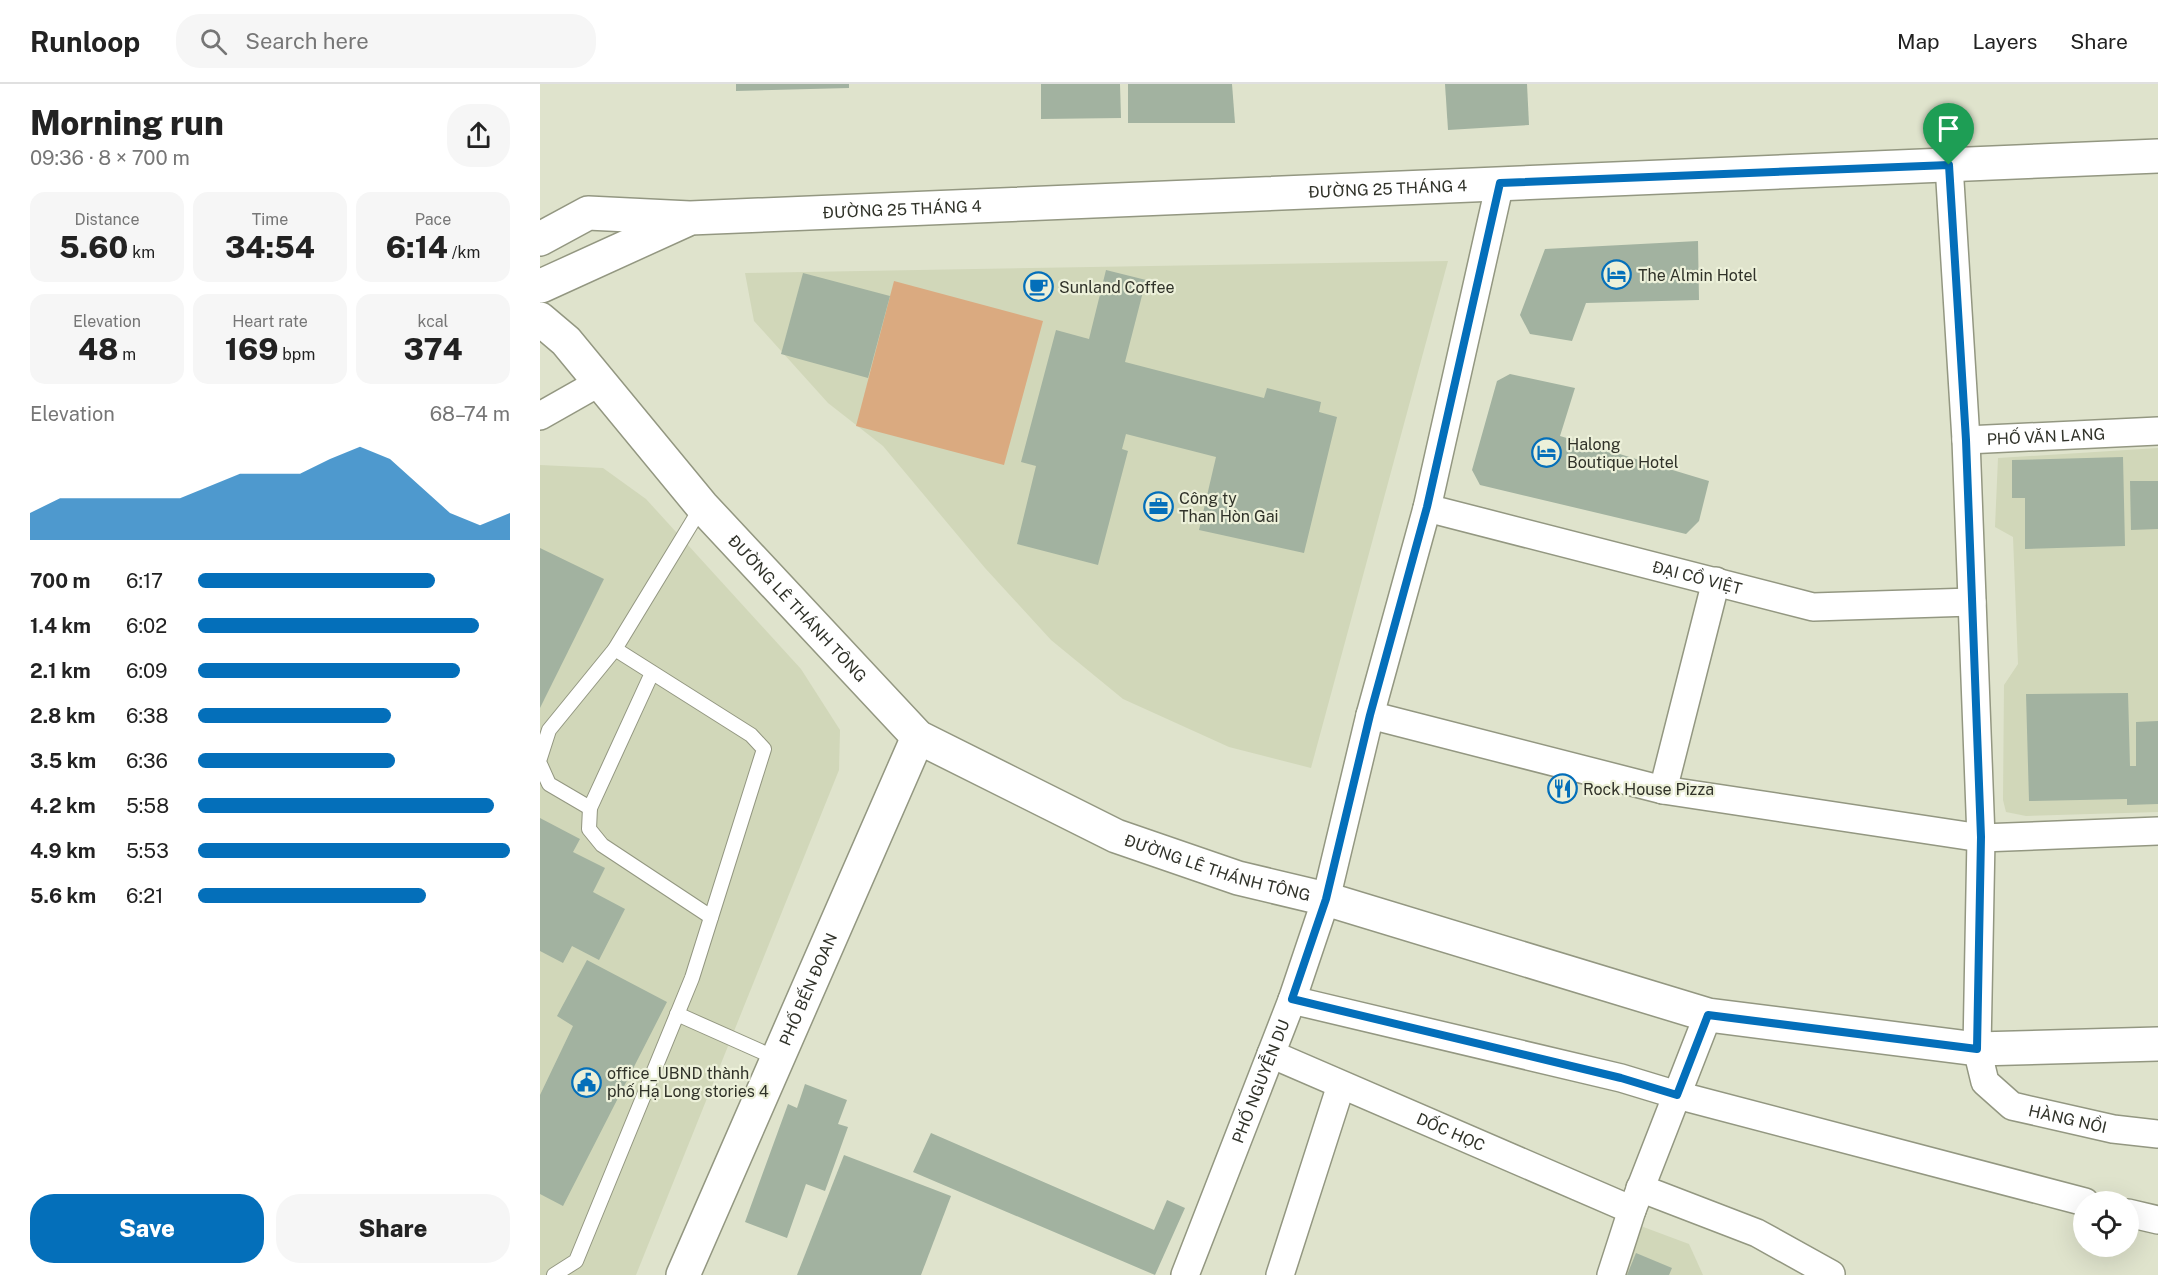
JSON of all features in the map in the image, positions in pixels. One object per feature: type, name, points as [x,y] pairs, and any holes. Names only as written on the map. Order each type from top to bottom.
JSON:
[{"type":"street","name":"ĐƯỜNG 25 THÁNG 4","points":[[540,239],[588,213],[690,218],[2158,156]]},
{"type":"street","points":[[1949,165],[1966,440]]},
{"type":"street","name":"PHỐ NGUYỄN DU","points":[[1187,1274],[1292,999],[1326,899],[1370,715],[1427,507],[1500,183]]},
{"type":"street","name":"ĐƯỜNG 25 THÁNG 4","points":[[540,288],[690,218]]},
{"type":"street","name":"ĐƯỜNG LÊ THÁNH TÔNG","points":[[540,319],[567,341],[702,506],[918,737],[1116,836],[1238,878],[1326,899],[1708,1015],[1977,1049],[2158,1044]]},
{"type":"street","points":[[540,417],[600,382]]},
{"type":"street","name":"PHỐ VĂN LANG","points":[[1977,1049],[1981,837],[1966,440],[2158,431]]},
{"type":"street","name":"ĐẠI CỒ VIỆT","points":[[1427,507],[1813,607],[1972,602]]},
{"type":"street","points":[[1663,790],[1716,581]]},
{"type":"street","points":[[1370,715],[1663,790],[1981,837],[2158,831]]},
{"type":"street","name":"PHỐ BẾN ĐOAN","points":[[683,1275],[918,737]]},
{"type":"street","points":[[1292,999],[1621,1078],[1677,1095],[2073,1199]]},
{"type":"street","points":[[1611,1275],[1636,1199],[1708,1015]]},
{"type":"street","name":"HÀNG NỒI","points":[[1977,1049],[1985,1082],[2012,1106],[2114,1129],[2158,1134]]},
{"type":"street","name":"DỐC HỌC","points":[[1271,1054],[1341,1085],[1636,1199],[1757,1233],[1831,1274]]},
{"type":"street","points":[[1280,1275],[1341,1085]]},
{"type":"street","points":[[2139,1216],[2158,1220]]},
{"type":"lane","points":[[540,758],[549,730],[615,649],[702,506]]},
{"type":"lane","points":[[554,1275],[576,1261],[678,1014],[692,978],[764,749],[751,735],[615,649]]},
{"type":"lane","points":[[652,673],[590,808],[590,829],[602,845],[711,917]]},
{"type":"lane","points":[[540,764],[549,783],[590,808]]},
{"type":"lane","points":[[678,1014],[778,1059]]},
{"type":"shaded area","name":"Công ty Than Hòn Gai","points":[[1448,261],[1311,768],[1229,747],[1123,699],[1051,640],[985,568],[883,446],[828,403],[754,321],[745,273]]},
{"type":"shaded area","points":[[894,281],[1043,321],[1004,465],[856,426]]},
{"type":"shaded area","points":[[2158,448],[2158,812],[2026,816],[2006,812],[2003,800],[2004,685],[2018,664],[2013,537],[1995,527],[1998,458]]},
{"type":"shaded area","points":[[540,465],[603,468],[646,499],[801,669],[840,730],[839,770],[636,1275],[540,1275]]},
{"type":"shaded area","points":[[1638,1225],[1689,1244],[1703,1275],[1620,1275]]},
{"type":"building","points":[[736,84],[849,84],[849,88],[736,91]]},
{"type":"building","points":[[1041,84],[1120,84],[1121,118],[1041,119]]},
{"type":"building","points":[[1128,84],[1232,84],[1235,123],[1128,123]]},
{"type":"building","points":[[1445,84],[1527,84],[1529,125],[1448,130]]},
{"type":"building","name":"The Almin Hotel","points":[[1698,241],[1699,300],[1586,303],[1572,341],[1530,334],[1520,315],[1545,249]]},
{"type":"building","points":[[1106,270],[1146,280],[1125,362],[1264,398],[1267,388],[1321,402],[1319,412],[1337,417],[1304,553],[1199,530],[1216,457],[1126,434],[1122,449],[1128,451],[1098,565],[1017,544],[1036,466],[1021,462],[1056,330],[1089,339]]},
{"type":"building","points":[[803,273],[890,296],[868,378],[781,354]]},
{"type":"building","name":"Halong Boutique Hotel","points":[[1510,374],[1575,388],[1560,436],[1709,481],[1699,521],[1686,534],[1480,485],[1472,470],[1497,381]]},
{"type":"building","points":[[2123,457],[2125,546],[2025,549],[2025,498],[2012,498],[2012,460]]},
{"type":"building","points":[[2130,481],[2158,481],[2158,529],[2131,530]]},
{"type":"building","points":[[540,548],[604,579],[540,708]]},
{"type":"building","points":[[2128,693],[2130,766],[2136,766],[2136,722],[2158,721],[2158,804],[2127,805],[2127,799],[2029,801],[2026,694]]},
{"type":"building","points":[[540,818],[580,839],[573,852],[605,868],[593,892],[625,909],[599,960],[572,946],[563,963],[540,951]]},
{"type":"building","name":"office_UBND thành phố Hạ Long stories 4","points":[[587,960],[667,1002],[563,1206],[540,1194],[540,1095],[573,1026],[557,1016]]},
{"type":"building","points":[[805,1084],[847,1100],[838,1124],[848,1127],[825,1191],[806,1184],[787,1238],[745,1222],[788,1104],[797,1108]]},
{"type":"building","points":[[931,1133],[1154,1230],[1167,1200],[1185,1208],[1155,1275],[913,1172]]},
{"type":"building","points":[[844,1155],[951,1196],[921,1275],[797,1275]]},
{"type":"building","points":[[1636,1253],[1672,1268],[1669,1275],[1627,1275]]},
{"type":"place","name":"The Almin Hotel","points":[[1617,275]]},
{"type":"place","name":"Sunland Coffee","points":[[1038,287]]},
{"type":"place","name":"Halong Boutique Hotel","points":[[1546,453]]},
{"type":"place","name":"Công ty Than Hòn Gai","points":[[1158,507]]},
{"type":"place","name":"Rock House Pizza","points":[[1562,789]]},
{"type":"place","name":"office_UBND thành phố Hạ Long stories 4","points":[[586,1082]]},
{"type":"route","points":[[1949,165],[1966,440],[1981,837],[1977,1049],[1708,1015],[1677,1095],[1621,1078],[1292,999],[1326,899],[1370,715],[1427,507],[1500,183],[1949,165]]}]
